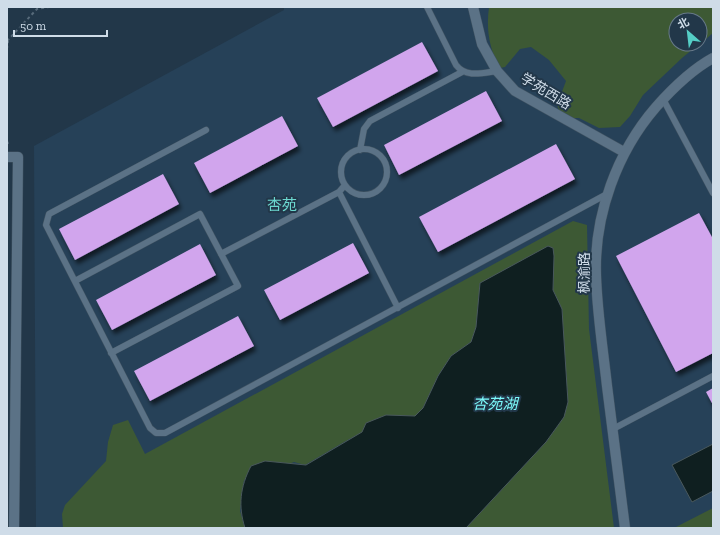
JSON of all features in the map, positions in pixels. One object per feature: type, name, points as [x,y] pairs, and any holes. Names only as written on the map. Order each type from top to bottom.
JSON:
[{"type":"street","name":"学苑西路","points":[[473,7],[482,44],[497,72],[515,91],[624,152]]},
{"type":"street","name":"枫渝路","points":[[625,528],[599,324],[596,274],[598,234],[608,194],[624,152],[644,121],[663,99],[683,80],[713,58]]},
{"type":"street","points":[[7,157],[18,157],[14,528]]},
{"type":"lane","points":[[427,7],[456,65],[462,72],[468,74],[497,72]]},
{"type":"lane","points":[[360,150],[364,129],[370,121],[462,72]]},
{"type":"lane","points":[[663,99],[713,193]]},
{"type":"lane","points":[[206,130],[49,214],[46,225],[150,428],[156,433],[165,433],[608,194]]},
{"type":"lane","points":[[360,150],[374,152],[385,162],[387,170],[383,184],[378,190],[364,195],[357,194],[345,185],[341,171],[343,163],[347,157],[360,150]]},
{"type":"lane","points":[[221,254],[339,192],[345,185]]},
{"type":"lane","points":[[339,192],[398,308]]},
{"type":"lane","points":[[75,281],[200,214],[238,286],[111,353]]},
{"type":"lane","points":[[613,429],[713,376]]},
{"type":"path","points":[[7,50],[8,40],[37,9],[50,7]]},
{"type":"shaded area","points":[[284,7],[713,7],[713,528],[36,528],[34,146],[284,10]]},
{"type":"green space","points":[[489,7],[713,7],[713,33],[708,37],[708,12],[668,12],[668,52],[689,52],[643,95],[630,116],[620,127],[599,128],[579,118],[561,115],[557,105],[566,81],[549,60],[531,47],[520,49],[505,67],[500,68],[493,54],[489,39]]},
{"type":"green space","points":[[573,221],[587,225],[589,329],[614,528],[466,528],[546,442],[564,417],[568,402],[562,309],[553,290],[554,256],[480,283],[476,327],[471,342],[451,356],[438,376],[423,408],[415,416],[387,422],[358,434],[305,465],[294,462],[244,480],[240,511],[245,528],[63,528],[62,514],[65,505],[106,461],[108,442],[113,425],[128,420],[145,454]]},
{"type":"green space","points":[[713,508],[713,528],[674,528]]},
{"type":"water","name":"杏苑湖","points":[[548,246],[553,248],[554,256],[553,290],[562,309],[568,402],[564,417],[546,442],[466,528],[245,528],[241,512],[241,497],[244,481],[251,466],[265,461],[306,465],[362,432],[366,423],[386,415],[415,416],[423,408],[438,376],[451,356],[471,342],[476,327],[480,283]]},
{"type":"water","points":[[713,444],[713,491],[692,502],[672,465]]},
{"type":"building","points":[[422,42],[438,71],[333,127],[317,98]]},
{"type":"building","points":[[486,91],[502,121],[399,175],[384,145]]},
{"type":"building","points":[[282,116],[298,146],[210,193],[194,163]]},
{"type":"building","points":[[556,144],[575,179],[438,252],[419,217]]},
{"type":"building","points":[[163,174],[179,204],[75,260],[59,229]]},
{"type":"building","points":[[699,213],[713,239],[713,353],[676,372],[616,256]]},
{"type":"building","points":[[353,243],[369,273],[280,320],[264,290]]},
{"type":"building","points":[[200,244],[216,275],[112,330],[96,300]]},
{"type":"building","points":[[238,316],[254,346],[150,401],[134,371]]},
{"type":"building","points":[[713,388],[713,405],[706,392]]},
{"type":"district","name":"杏苑","points":[[282,205]]}]
